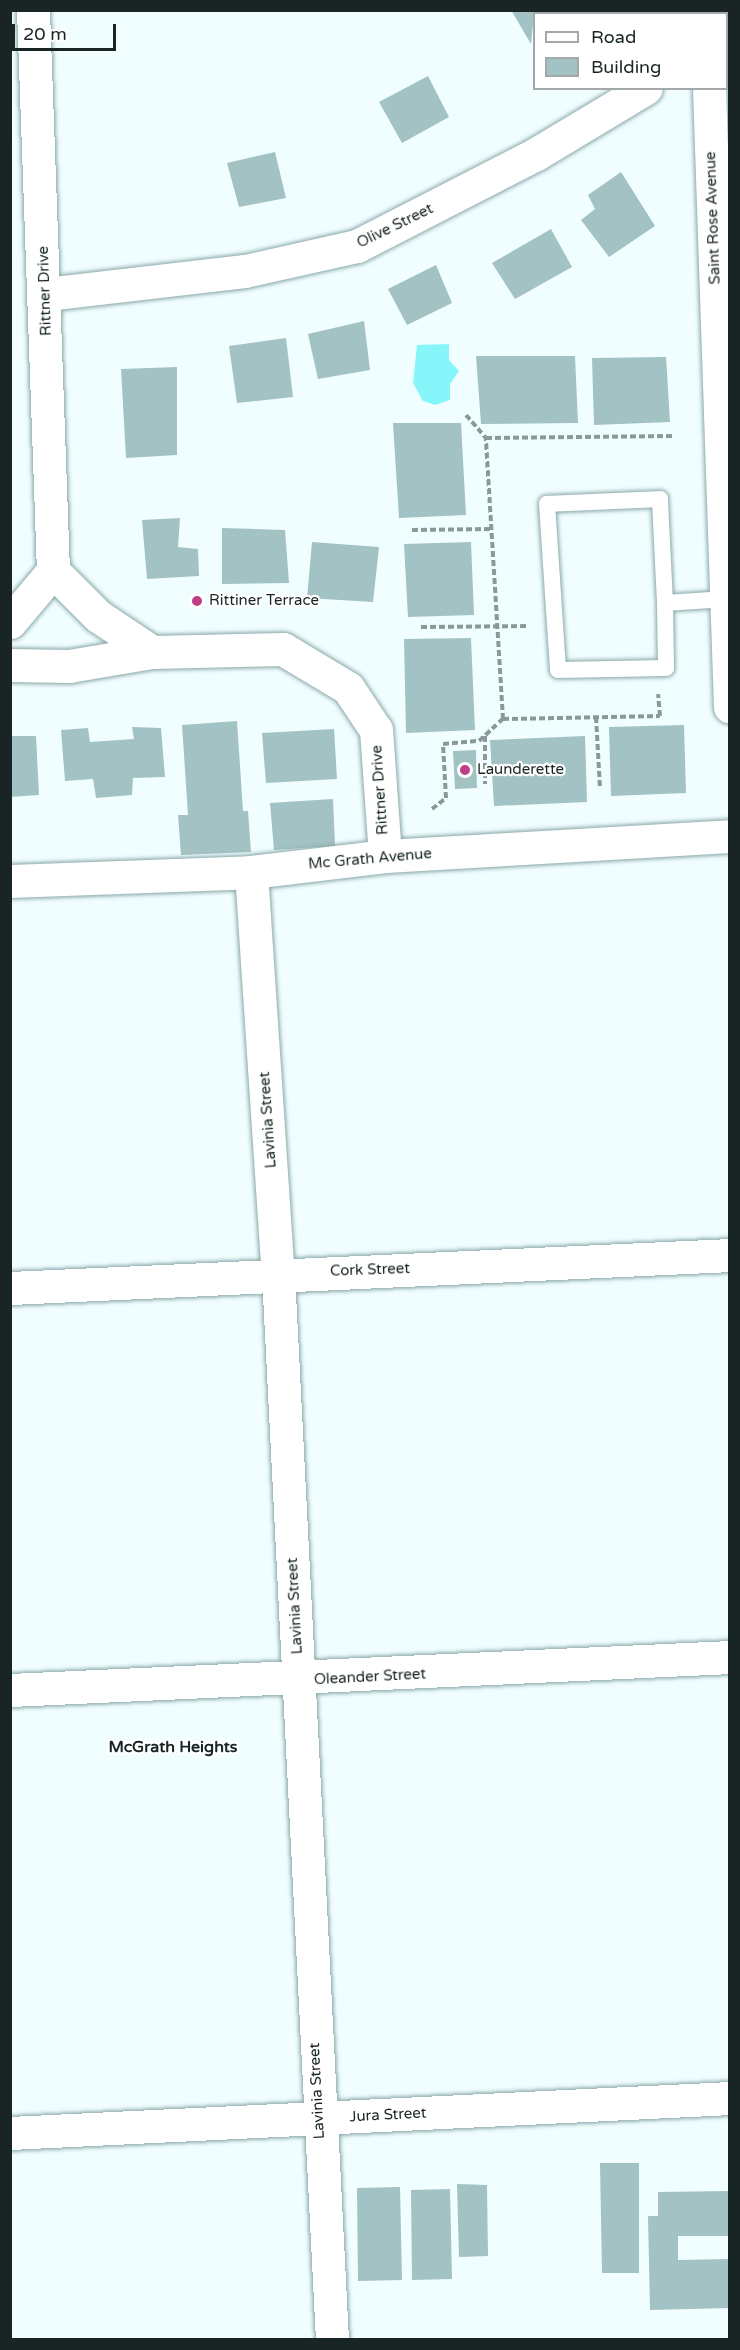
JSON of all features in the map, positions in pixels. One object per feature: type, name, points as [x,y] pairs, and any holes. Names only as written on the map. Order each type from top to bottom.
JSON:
[{"type":"street","name":"Rittner Drive","points":[[33,10],[46,294],[53,571]]},
{"type":"street","name":"Olive Street","points":[[46,294],[244,271],[357,246],[536,154],[643,90]]},
{"type":"street","name":"Saint Rose Avenue","points":[[709,90],[727,557],[729,707]]},
{"type":"street","points":[[10,622],[53,571],[98,616],[152,652]]},
{"type":"street","name":"Rittner Drive","points":[[10,664],[69,666],[152,652],[283,649],[348,688],[376,730],[384,856]]},
{"type":"street","name":"Mc Grath Avenue","points":[[10,881],[251,872],[384,856],[729,836]]},
{"type":"street","name":"Lavinia Street","points":[[251,872],[278,1274],[318,2119],[332,2340]]},
{"type":"street","name":"Cork Street","points":[[10,1288],[729,1255]]},
{"type":"street","name":"Oleander Street","points":[[10,1690],[298,1681],[729,1657]]},
{"type":"street","name":"Jura Street","points":[[10,2133],[729,2098]]},
{"type":"lane","points":[[660,499],[665,603],[666,668],[558,670],[547,504],[660,499]]},
{"type":"lane","points":[[665,603],[726,599]]},
{"type":"path","points":[[466,416],[486,438],[503,719]]},
{"type":"path","points":[[486,438],[674,436]]},
{"type":"path","points":[[412,530],[491,529]]},
{"type":"path","points":[[421,627],[555,626]]},
{"type":"path","points":[[432,809],[446,798],[443,744],[485,736],[503,719],[660,716]]},
{"type":"path","points":[[596,717],[600,789]]},
{"type":"path","points":[[485,736],[485,783]]},
{"type":"water","points":[[449,344],[449,360],[459,371],[450,384],[450,400],[435,405],[423,401],[413,383],[417,345]]},
{"type":"building","points":[[511,10],[575,10],[576,12],[533,12],[531,44]]},
{"type":"building","points":[[428,76],[449,117],[402,143],[379,102]]},
{"type":"building","points":[[275,152],[286,198],[239,207],[227,163]]},
{"type":"building","points":[[621,172],[655,226],[609,257],[581,220],[595,209],[588,195]]},
{"type":"building","points":[[551,229],[572,267],[515,299],[492,263]]},
{"type":"building","points":[[436,265],[452,303],[407,325],[388,289]]},
{"type":"building","points":[[364,321],[370,370],[318,379],[308,334]]},
{"type":"building","points":[[286,338],[293,397],[237,403],[229,346]]},
{"type":"building","points":[[476,356],[575,356],[578,423],[481,424]]},
{"type":"building","points":[[666,357],[670,422],[594,425],[592,358]]},
{"type":"building","points":[[177,367],[177,455],[126,458],[121,369]]},
{"type":"building","points":[[393,423],[461,423],[466,515],[399,518]]},
{"type":"building","points":[[180,518],[178,547],[198,549],[199,576],[147,579],[142,520]]},
{"type":"building","points":[[222,528],[285,530],[289,583],[222,584]]},
{"type":"building","points":[[312,542],[379,547],[373,602],[307,598]]},
{"type":"building","points":[[471,542],[474,615],[408,617],[404,544]]},
{"type":"building","points":[[471,638],[475,730],[406,733],[404,639]]},
{"type":"building","points":[[237,721],[243,811],[248,811],[251,852],[181,855],[178,815],[188,815],[182,725]]},
{"type":"building","points":[[684,725],[686,793],[611,796],[609,727]]},
{"type":"building","points":[[132,727],[161,728],[165,777],[133,778],[132,795],[96,798],[93,779],[65,781],[61,730],[88,728],[90,742],[134,739]]},
{"type":"building","points":[[334,729],[337,779],[266,783],[262,733]]},
{"type":"building","points":[[10,736],[36,736],[39,795],[10,797]]},
{"type":"building","points":[[585,736],[587,802],[494,806],[490,740]]},
{"type":"building","name":"Launderette","points":[[476,750],[477,788],[455,789],[453,751]]},
{"type":"building","points":[[333,799],[335,846],[274,850],[270,803]]},
{"type":"building","points":[[600,2163],[639,2163],[639,2273],[602,2273]]},
{"type":"building","points":[[457,2184],[487,2185],[488,2256],[459,2257]]},
{"type":"building","points":[[400,2187],[402,2280],[358,2281],[357,2188]]},
{"type":"building","points":[[450,2189],[452,2279],[412,2280],[411,2190]]},
{"type":"building","points":[[730,2191],[730,2236],[678,2236],[678,2260],[730,2259],[730,2308],[650,2310],[648,2216],[658,2216],[658,2192]]},
{"type":"place","name":"Rittiner Terrace","points":[[197,601]]},
{"type":"place","name":"Launderette","points":[[465,770]]},
{"type":"district","name":"McGrath Heights","points":[[173,1747]]}]
